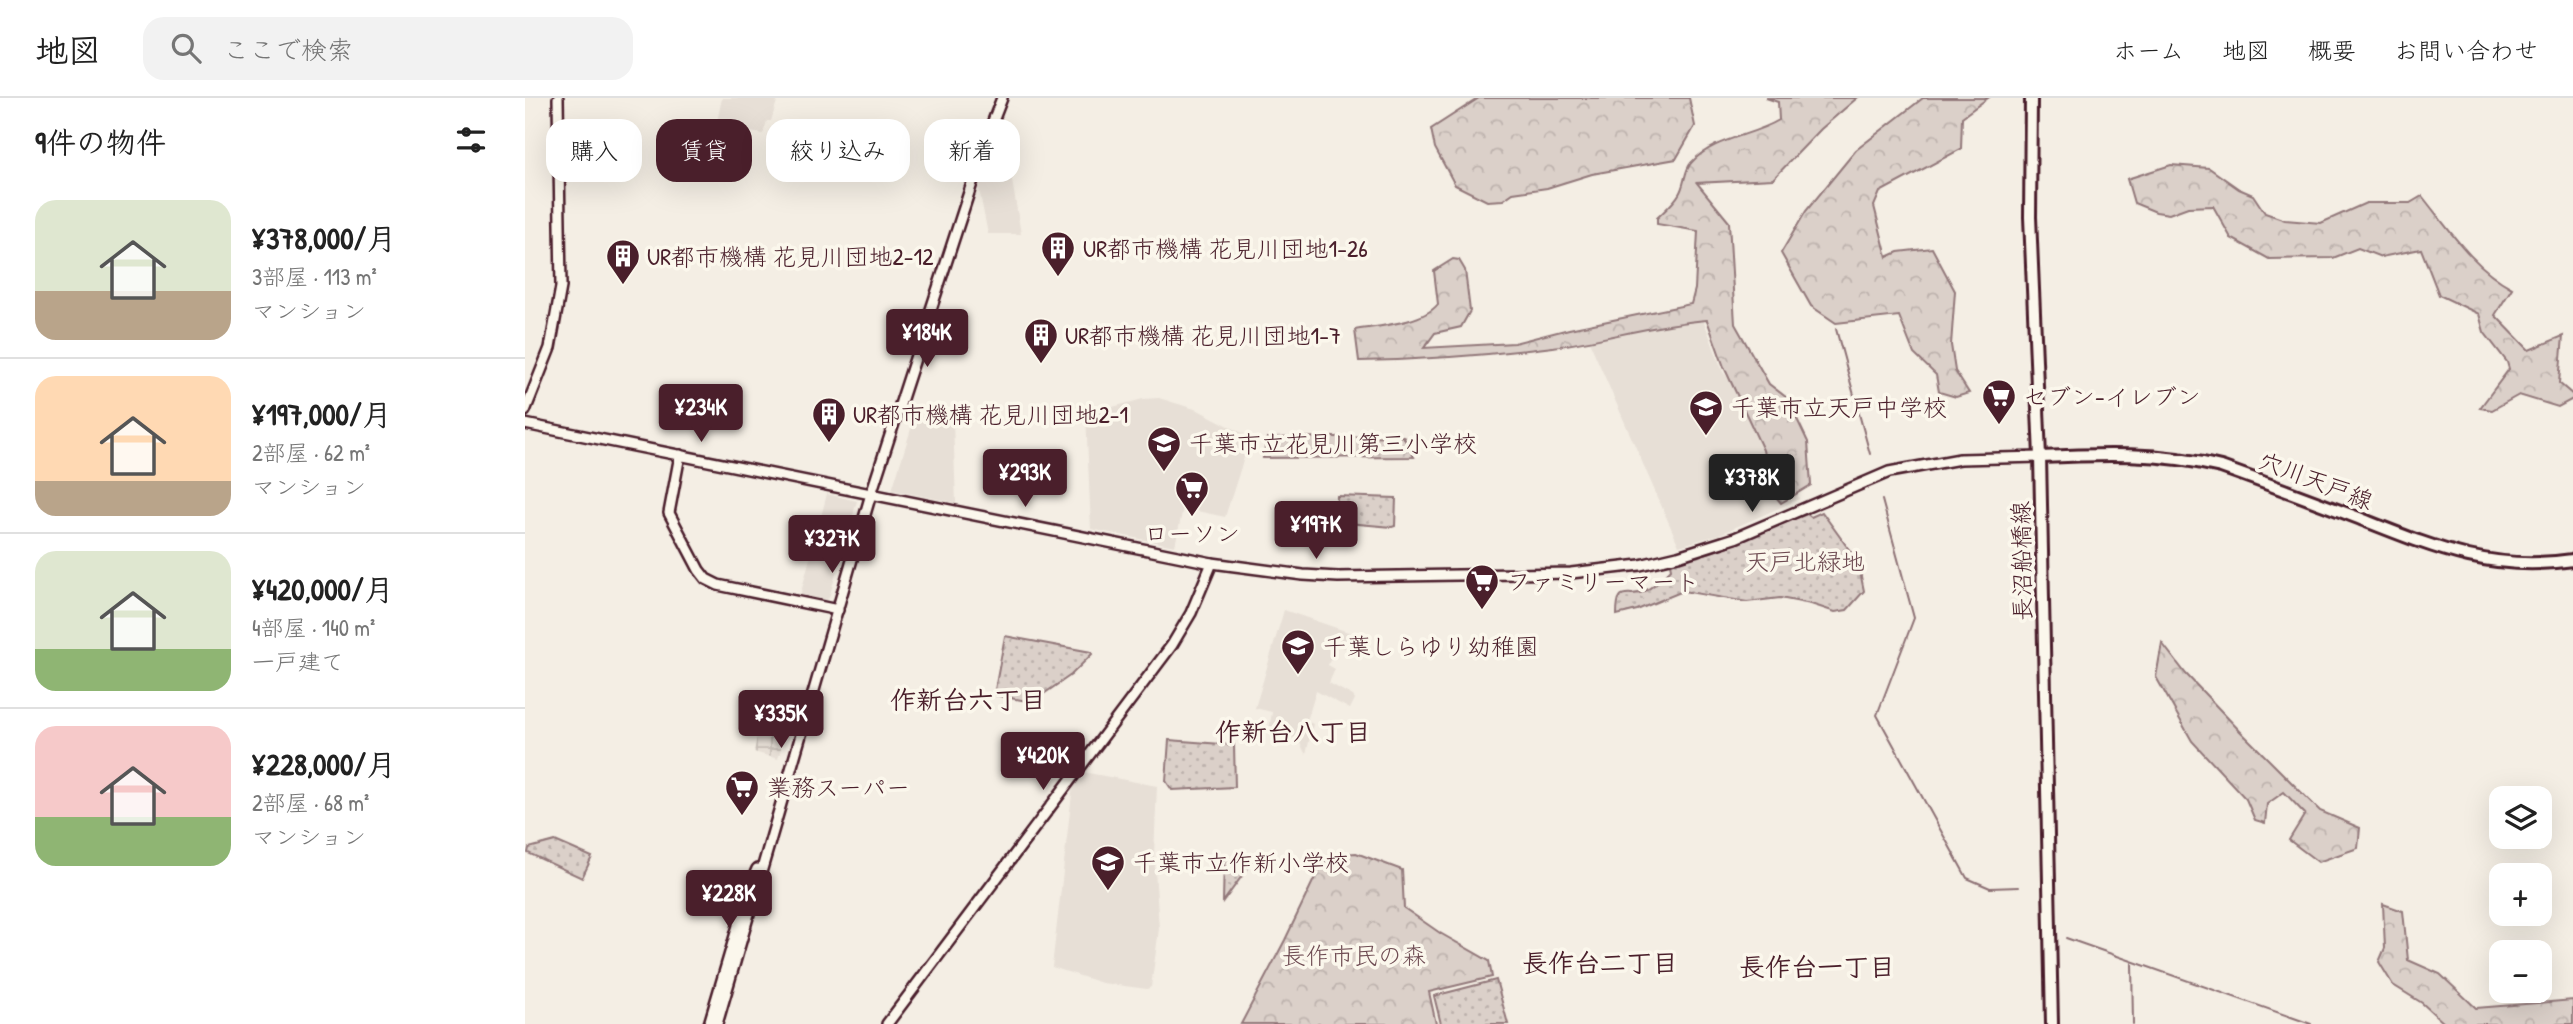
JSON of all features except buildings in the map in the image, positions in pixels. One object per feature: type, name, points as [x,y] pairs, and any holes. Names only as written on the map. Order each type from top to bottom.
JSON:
[{"type":"main road","name":"長沼船橋線","points":[[2031,98],[2030,217],[2040,457],[2052,1024]]},
{"type":"main road","name":"穴川天戸線","points":[[2040,457],[2146,454],[2195,460],[2221,467],[2453,554],[2518,562],[2573,560]]},
{"type":"street","points":[[525,411],[550,348],[561,287],[558,98]]},
{"type":"street","points":[[717,1024],[871,494],[1002,98]]},
{"type":"street","points":[[525,424],[1212,563],[1338,577],[1571,573],[1659,561],[1710,547],[1889,472],[1960,459],[2040,457]]},
{"type":"street","points":[[680,455],[669,513],[706,579],[718,584],[838,610]]},
{"type":"street","points":[[887,1024],[1172,645],[1191,613],[1212,563]]},
{"type":"street","points":[[709,1024],[750,885],[769,844]]},
{"type":"shaded area","points":[[722,98],[778,98],[772,119],[766,119],[763,134],[752,132],[752,119],[718,119]]},
{"type":"shaded area","points":[[1012,182],[1021,234],[988,234],[978,184]]},
{"type":"shaded area","name":"千葉市立天戸中学校","points":[[1702,316],[1723,372],[1784,445],[1799,499],[1718,535],[1679,546],[1586,334]]},
{"type":"shaded area","name":"千葉市立花見川第三小学校","points":[[1159,398],[1198,410],[1250,439],[1225,517],[1183,508],[1175,546],[1091,529],[1086,414],[1143,399]]},
{"type":"shaded area","points":[[915,416],[953,422],[956,503],[892,490]]},
{"type":"shaded area","points":[[827,494],[857,501],[829,598],[824,601],[800,596]]},
{"type":"shaded area","name":"千葉しらゆり幼稚園","points":[[1284,610],[1351,633],[1346,648],[1336,645],[1328,665],[1335,669],[1329,683],[1355,699],[1350,709],[1316,691],[1307,721],[1313,724],[1306,755],[1298,739],[1269,730],[1272,712],[1255,708]]},
{"type":"shaded area","points":[[764,702],[792,711],[778,759],[754,752]]},
{"type":"shaded area","name":"千葉市立作新小学校","points":[[1083,772],[1157,786],[1154,855],[1159,929],[1151,987],[1147,989],[1102,983],[1052,967],[1073,785]]},
{"type":"green space","points":[[1479,98],[1689,98],[1695,126],[1676,159],[1592,174],[1547,188],[1513,193],[1503,200],[1487,201],[1455,185],[1435,148],[1431,129]]},
{"type":"green space","points":[[1766,98],[1857,98],[1821,129],[1773,179],[1697,183],[1729,222],[1735,324],[1769,384],[1787,398],[1808,442],[1811,485],[1781,503],[1771,491],[1763,450],[1724,367],[1707,320],[1529,350],[1359,361],[1355,330],[1400,323],[1431,310],[1438,304],[1434,271],[1453,259],[1459,260],[1465,270],[1470,311],[1461,327],[1435,333],[1424,348],[1514,343],[1691,304],[1695,289],[1698,231],[1657,224],[1657,218],[1677,197],[1689,166],[1700,154],[1722,142],[1779,120],[1778,102]]},
{"type":"green space","points":[[1923,98],[1988,98],[1962,117],[1961,149],[1880,192],[1874,206],[1887,257],[1898,252],[1932,248],[1955,291],[1951,345],[1955,371],[1969,393],[1956,397],[1939,392],[1936,375],[1914,354],[1899,316],[1836,323],[1811,306],[1781,253],[1806,211],[1856,150]]},
{"type":"green space","points":[[2171,165],[2209,168],[2239,189],[2253,195],[2265,213],[2285,220],[2321,223],[2366,203],[2410,203],[2422,196],[2474,259],[2512,288],[2495,315],[2529,350],[2563,336],[2559,383],[2573,395],[2573,399],[2558,407],[2519,395],[2492,410],[2480,408],[2509,369],[2507,362],[2484,332],[2479,314],[2439,295],[2421,249],[2381,257],[2358,248],[2333,258],[2269,259],[2231,238],[2213,206],[2188,207],[2169,214],[2134,203],[2127,179]]},
{"type":"green space","points":[[1403,436],[1414,457],[1263,458],[1267,438]]},
{"type":"green space","points":[[1337,496],[1396,498],[1395,526],[1336,522]]},
{"type":"green space","name":"天戸北緑地","points":[[1822,512],[1858,562],[1864,591],[1847,610],[1835,612],[1780,598],[1747,602],[1683,591],[1637,610],[1617,615],[1621,595],[1649,589],[1671,569],[1670,564],[1711,552],[1807,514],[1811,517]]},
{"type":"green space","points":[[1005,636],[1092,654],[1071,675],[1032,702],[994,695]]},
{"type":"green space","points":[[2162,643],[2186,674],[2320,811],[2360,828],[2358,848],[2318,862],[2289,840],[2305,814],[2284,792],[2267,804],[2265,823],[2255,820],[2246,799],[2192,741],[2156,677]]},
{"type":"green space","points":[[1169,740],[1234,745],[1235,787],[1172,790],[1166,781]]},
{"type":"green space","points":[[555,841],[592,857],[582,878],[528,853],[529,848]]},
{"type":"green space","name":"長作市民の森","points":[[1356,853],[1402,870],[1404,908],[1440,933],[1489,961],[1492,977],[1429,992],[1436,1024],[1241,1024],[1317,873],[1330,855]]},
{"type":"green space","points":[[1224,859],[1251,859],[1252,862],[1223,902]]},
{"type":"green space","points":[[2383,904],[2403,911],[2408,960],[2440,974],[2476,1008],[2573,1000],[2573,1024],[2445,1024],[2422,1003],[2393,985],[2379,962],[2385,948]]},
{"type":"green space","points":[[1496,980],[1508,1024],[1441,1024],[1434,996]]},
{"type":"waterway","points":[[1836,329],[1870,454]]},
{"type":"waterway","points":[[1882,500],[1914,618],[1877,715],[1967,878],[1990,888],[2019,887]]},
{"type":"waterway","points":[[2066,938],[2311,1024]]},
{"type":"waterway","points":[[2132,963],[2133,1024]]},
{"type":"place","name":"UR都市機構 花見川団地1-26","points":[[1058,278]]},
{"type":"place","name":"UR都市機構 花見川団地2-12","points":[[623,286]]},
{"type":"place","name":"UR都市機構 花見川団地1-7","points":[[1041,365]]},
{"type":"place","name":"セブン-イレブン","points":[[1999,426]]},
{"type":"place","name":"千葉市立天戸中学校","points":[[1706,437]]},
{"type":"place","name":"UR都市機構 花見川団地2-1","points":[[829,444]]},
{"type":"place","name":"千葉市立花見川第三小学校","points":[[1164,473]]},
{"type":"place","name":"ローソン","points":[[1192,518]]},
{"type":"place","name":"ファミリーマート","points":[[1482,611]]},
{"type":"place","name":"千葉しらゆり幼稚園","points":[[1298,676]]},
{"type":"place","name":"業務スーパー","points":[[742,817]]},
{"type":"place","name":"千葉市立作新小学校","points":[[1108,892]]},
{"type":"district","name":"作新台六丁目","points":[[968,699]]},
{"type":"district","name":"作新台八丁目","points":[[1293,731]]},
{"type":"district","name":"長作台二丁目","points":[[1600,962]]},
{"type":"district","name":"長作台一丁目","points":[[1817,966]]}]
